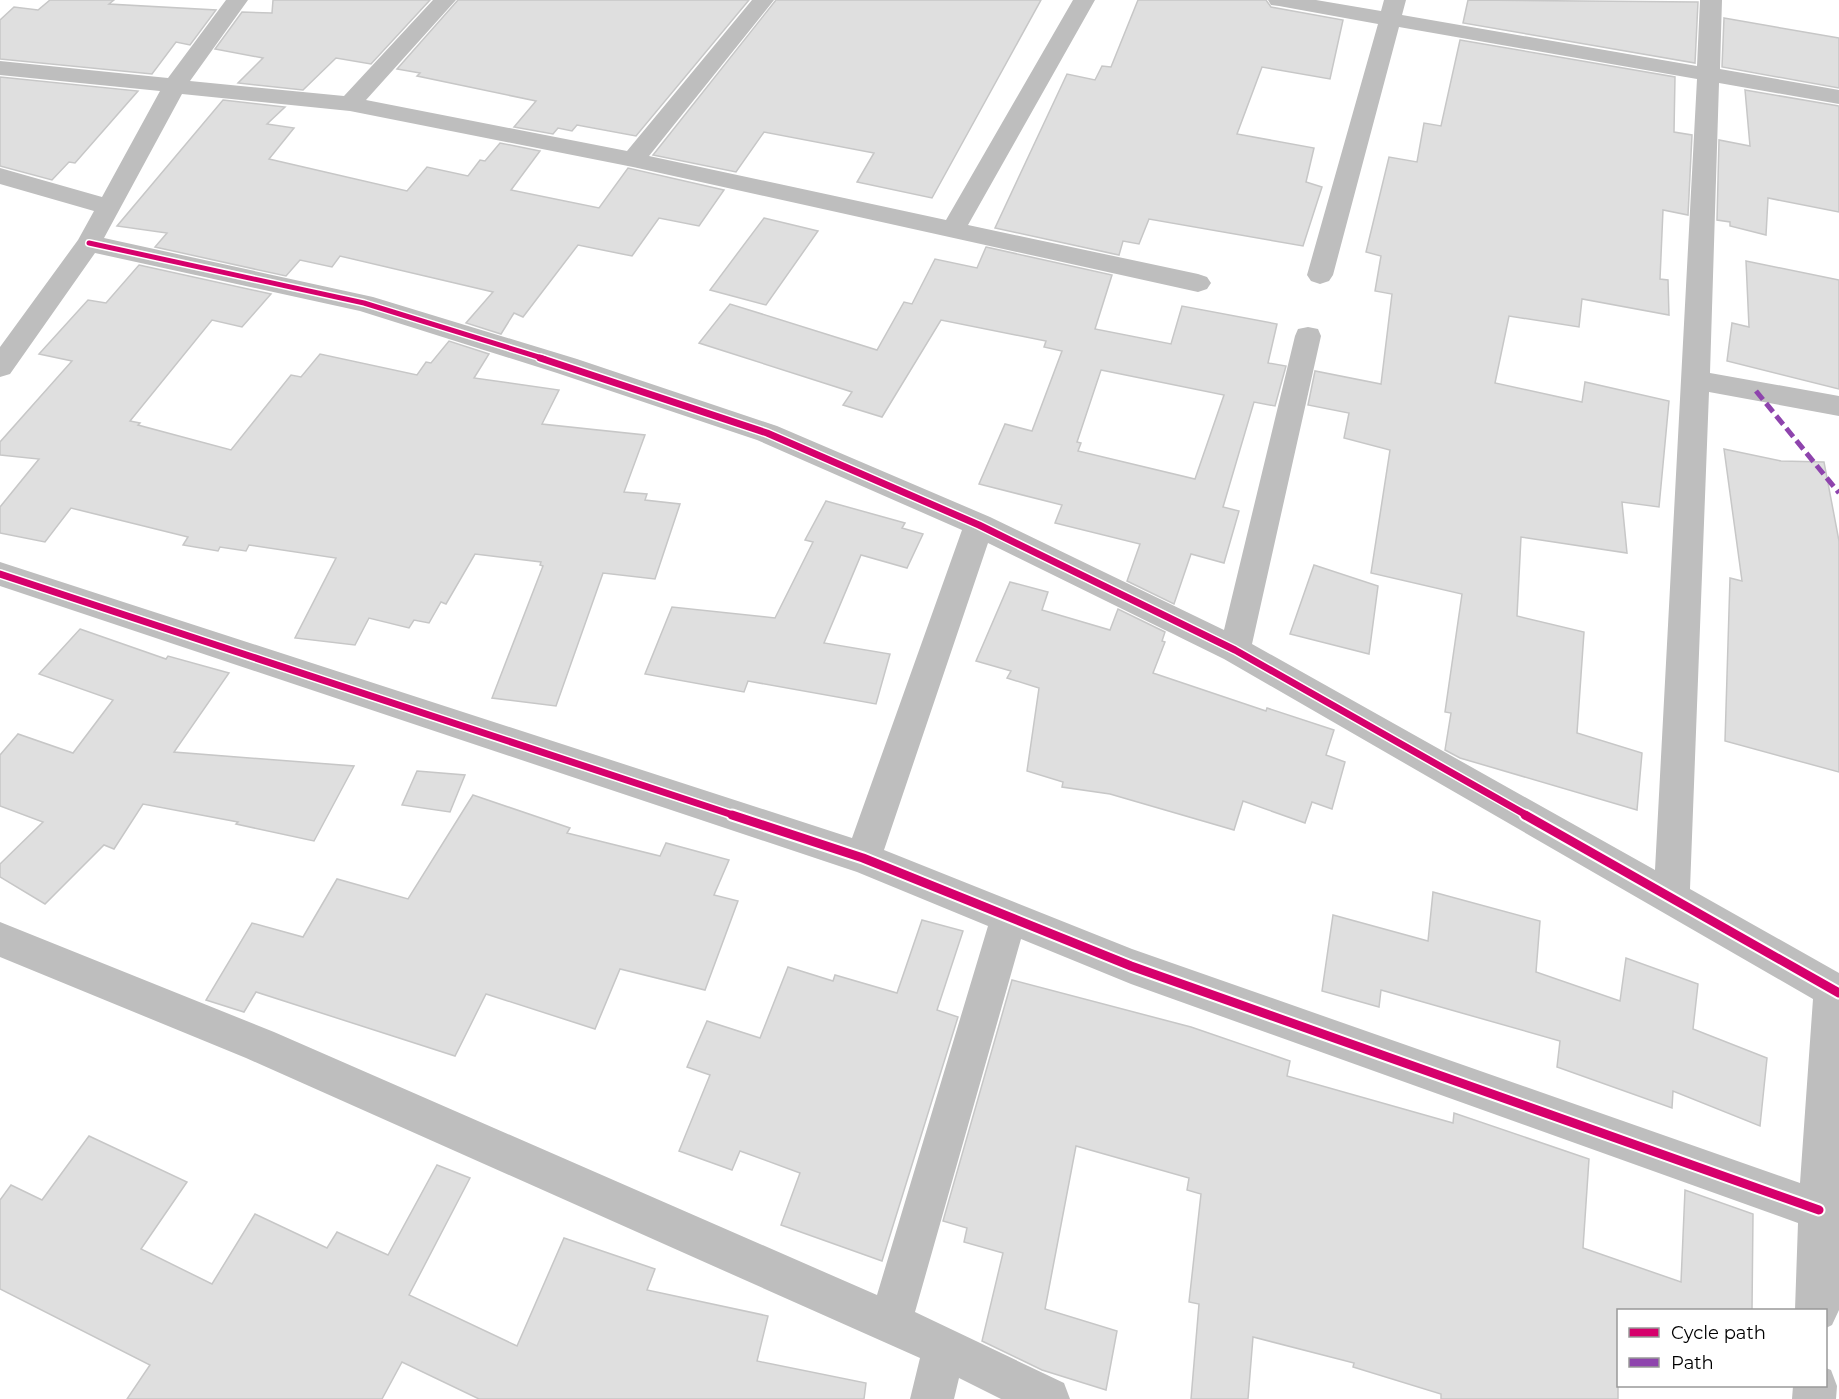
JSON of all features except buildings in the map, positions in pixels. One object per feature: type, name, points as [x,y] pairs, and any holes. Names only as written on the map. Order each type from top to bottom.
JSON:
[{"type":"street","points":[[0,367],[89,243],[175,85],[237,0]]},
{"type":"street","points":[[351,104],[445,0]]},
{"type":"street","points":[[633,160],[763,0]]},
{"type":"street","points":[[954,228],[1084,0]]},
{"type":"street","points":[[1279,0],[1393,10],[1706,74],[1839,97]]},
{"type":"street","points":[[1672,898],[1711,0]]},
{"type":"street","points":[[1320,275],[1393,10]]},
{"type":"street","points":[[0,68],[351,104],[633,160],[954,228],[1198,283]]},
{"type":"street","points":[[0,176],[108,207]]},
{"type":"street","points":[[89,243],[363,303],[556,362],[767,433],[979,525],[1235,650],[1836,991],[1819,1210],[1816,1309]]},
{"type":"street","points":[[1235,650],[1308,336]]},
{"type":"street","points":[[1696,380],[1839,406]]},
{"type":"street","points":[[863,858],[979,525]]},
{"type":"street","points":[[0,574],[863,858],[1154,974],[1819,1210]]},
{"type":"street","points":[[890,1324],[1009,918]]},
{"type":"street","points":[[0,939],[260,1045],[945,1347],[1048,1399]]},
{"type":"street","points":[[932,1399],[945,1347]]},
{"type":"marked path","points":[[1756,391],[1839,493]]},
{"type":"cycle path","points":[[89,243],[364,303],[567,366],[767,433],[979,525],[1235,650],[1839,993]]},
{"type":"cycle path","points":[[0,574],[863,858],[1131,966],[1819,1210]]}]
